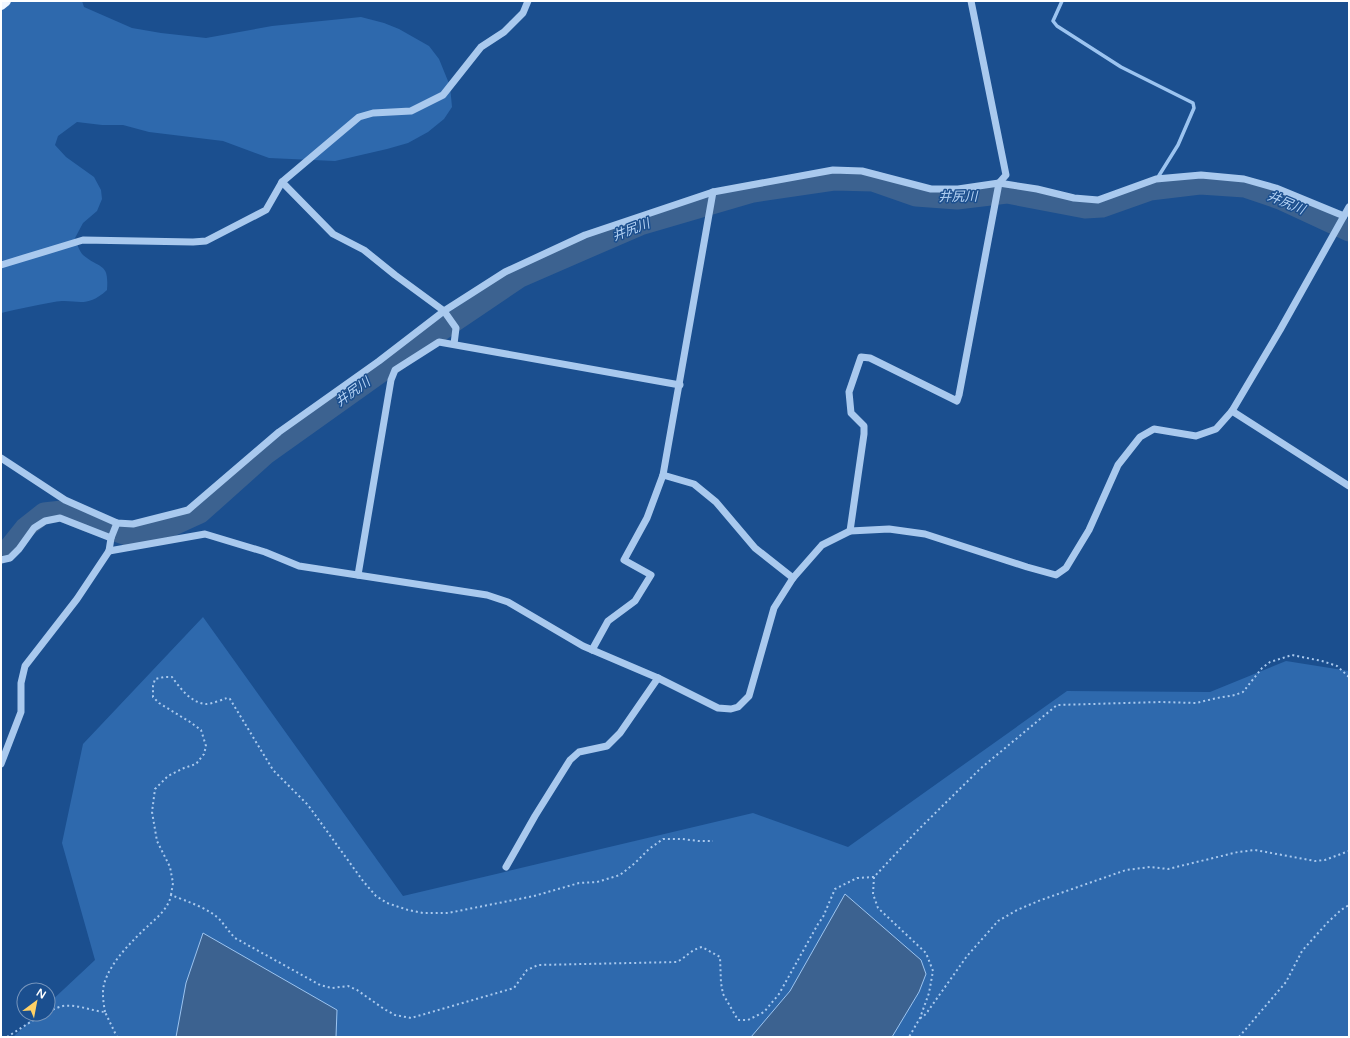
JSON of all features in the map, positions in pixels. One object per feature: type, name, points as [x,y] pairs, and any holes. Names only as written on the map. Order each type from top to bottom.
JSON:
[{"type":"main road","points":[[1,6],[6,1]]},
{"type":"street","points":[[1,265],[83,240],[206,241],[266,210],[282,182],[359,118],[373,113],[411,111],[443,95],[481,47],[504,32],[524,13],[528,1]]},
{"type":"street","points":[[850,531],[864,426],[851,413],[849,392],[861,357],[870,358],[957,401],[960,395],[999,183],[1006,175],[971,1]]},
{"type":"street","points":[[1,560],[10,558],[19,549],[34,528],[45,521],[60,518],[114,531],[133,524],[188,510],[280,432],[379,361],[444,311],[505,272],[585,235],[713,192],[833,170],[862,171],[931,189],[958,189],[999,183],[1037,189],[1074,198],[1098,200],[1156,180],[1201,175],[1244,180],[1276,188],[1342,219]]},
{"type":"street","points":[[282,182],[333,234],[364,250],[444,311],[456,328],[454,344]]},
{"type":"street","points":[[592,650],[608,621],[635,601],[651,575],[624,560],[647,518],[663,475],[713,192]]},
{"type":"street","points":[[108,551],[205,534],[265,552],[299,566],[487,595],[508,602],[583,646],[658,678],[718,708],[731,709],[738,707],[748,696],[774,608],[793,578],[822,545],[850,531],[889,529],[925,534],[1056,575],[1066,568],[1089,530],[1118,465],[1140,437],[1154,429],[1196,436],[1216,429],[1232,411],[1280,330],[1349,207]]},
{"type":"street","points":[[358,575],[391,380],[395,370],[439,342],[680,385]]},
{"type":"street","points":[[1232,411],[1349,486]]},
{"type":"street","points":[[1,458],[114,531]]},
{"type":"street","points":[[663,475],[694,484],[716,502],[756,548],[793,578]]},
{"type":"street","points":[[1,764],[21,712],[22,684],[25,666],[76,599],[108,551],[114,531]]},
{"type":"street","points":[[506,867],[535,816],[570,760],[579,752],[607,746],[620,733],[658,678]]},
{"type":"path","points":[[909,1037],[920,1018],[929,993],[933,971],[926,953],[878,908],[873,894],[874,877],[917,831],[981,768],[1057,705],[1160,702],[1196,703],[1235,695],[1243,692],[1262,668],[1270,662],[1292,656],[1322,660],[1337,666],[1349,677]]},
{"type":"path","points":[[117,1037],[105,1012],[103,992],[109,970],[139,934],[170,902],[173,883],[170,867],[157,841],[152,812],[155,789],[168,776],[196,764],[204,754],[206,746],[201,730],[159,703],[153,697],[153,686],[155,679],[172,677],[187,695],[198,703],[207,704],[227,698],[230,699],[273,770],[308,805],[363,882],[376,896],[387,903],[408,910],[423,913],[448,913],[534,896],[572,885],[597,882],[620,875],[649,849],[663,839],[713,841]]},
{"type":"path","points":[[920,1018],[923,1017],[928,1011],[967,956],[998,921],[1017,910],[1041,900],[1126,870],[1150,867],[1168,869],[1238,852],[1255,850],[1315,861],[1325,860],[1349,850]]},
{"type":"path","points":[[171,895],[207,910],[221,920],[227,930],[235,938],[320,985],[332,988],[348,986],[357,990],[395,1015],[411,1018],[514,988],[527,970],[538,965],[677,962],[686,957],[694,949],[702,947],[720,957],[723,994],[738,1020],[748,1020],[764,1012],[779,994],[818,924],[823,918],[835,889],[857,878],[874,877]]},
{"type":"path","points":[[1239,1037],[1286,982],[1302,951],[1327,923],[1349,905]]},
{"type":"path","points":[[56,1009],[65,1006],[105,1012]]},
{"type":"path","points":[[7,1037],[30,1022]]},
{"type":"shaded area","points":[[1,1],[82,1],[84,7],[132,28],[206,38],[272,26],[361,17],[384,23],[399,29],[429,46],[439,59],[450,86],[452,107],[444,119],[428,132],[408,143],[335,161],[269,158],[223,141],[149,132],[123,125],[102,125],[77,122],[58,136],[55,145],[66,157],[94,177],[101,190],[102,199],[97,211],[83,223],[75,238],[83,255],[105,271],[107,275],[107,290],[93,300],[87,302],[54,302],[1,313]]},
{"type":"shaded area","points":[[203,617],[403,896],[753,813],[848,847],[1067,691],[1210,692],[1286,661],[1349,671],[1349,1037],[13,1037],[29,1022],[56,1022],[56,997],[95,960],[62,843],[83,744]]},
{"type":"shaded area","points":[[845,894],[921,960],[926,974],[919,992],[892,1037],[751,1037],[790,991]]},
{"type":"shaded area","points":[[203,933],[337,1010],[336,1037],[176,1037],[186,983]]},
{"type":"waterway","points":[[1062,1],[1053,21],[1057,26],[1121,67],[1193,103],[1194,108],[1178,145],[1150,190]]},
{"type":"waterway","name":"井尻川","points":[[1,551],[9,548],[25,528],[44,513],[62,511],[127,535],[165,529],[200,513],[266,454],[412,350],[520,277],[640,225],[753,192],[834,180],[873,181],[916,196],[957,199],[1007,193],[1085,208],[1102,207],[1150,190],[1200,184],[1245,187],[1280,199],[1349,231]]}]
